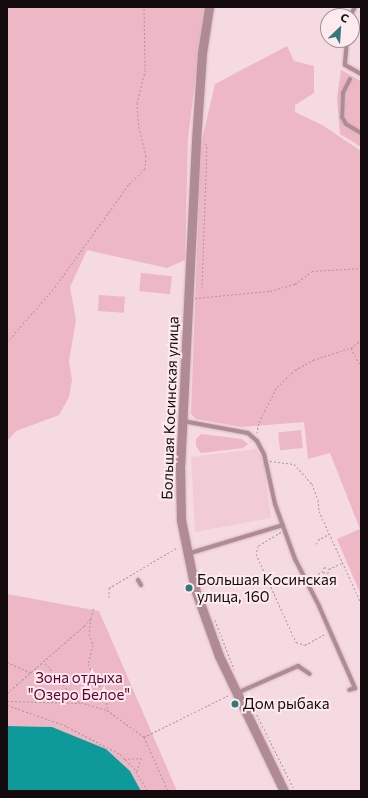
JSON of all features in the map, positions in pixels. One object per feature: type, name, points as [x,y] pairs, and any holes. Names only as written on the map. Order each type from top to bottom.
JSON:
[{"type":"street","name":"Большая Косинская улица","points":[[209,7],[202,53],[196,134],[180,506],[187,554],[195,589],[219,656],[284,791]]},
{"type":"lane","points":[[346,48],[345,65],[361,74]]},
{"type":"lane","points":[[350,79],[343,93],[342,116],[346,124],[361,133]]},
{"type":"lane","points":[[183,421],[248,433],[256,439],[266,460],[283,527],[295,559],[330,631],[354,688],[348,690]]},
{"type":"lane","points":[[187,554],[283,527]]},
{"type":"lane","points":[[138,580],[141,585]]},
{"type":"lane","points":[[237,693],[298,666],[310,674]]},
{"type":"path","points":[[7,342],[55,287],[129,184],[145,169],[146,156],[138,128],[137,103],[145,70],[144,7]]},
{"type":"path","points":[[202,288],[208,145],[203,141]]},
{"type":"path","points":[[188,299],[270,291],[295,284],[312,271],[361,268]]},
{"type":"path","points":[[256,439],[259,422],[277,387],[287,376],[313,360],[351,348],[361,340]]},
{"type":"path","points":[[351,348],[361,367]]},
{"type":"path","points":[[266,460],[294,464],[312,484],[318,500],[319,511],[361,603]]},
{"type":"path","points":[[283,527],[258,546],[256,554],[296,642],[305,645],[330,631]]},
{"type":"path","points":[[316,544],[318,540],[330,534]]},
{"type":"path","points":[[109,598],[109,588],[180,546]]},
{"type":"path","points":[[306,579],[322,572],[328,573],[329,569],[343,563]]},
{"type":"path","points":[[322,572],[324,567],[329,569]]},
{"type":"path","points":[[94,606],[91,618],[90,634],[93,645],[88,664],[107,699],[107,710]]},
{"type":"path","points":[[213,614],[234,669]]},
{"type":"path","points":[[7,694],[32,673],[91,618]]},
{"type":"path","points":[[7,662],[32,673]]},
{"type":"path","points":[[44,662],[66,689],[82,703]]},
{"type":"path","points":[[144,737],[237,693]]},
{"type":"path","points":[[7,701],[82,703],[107,710],[144,737],[168,791]]},
{"type":"path","points":[[7,705],[44,718],[106,746],[124,759],[136,772],[148,791]]},
{"type":"path","points":[[253,707],[296,791]]},
{"type":"path","points":[[124,759],[141,758],[136,772]]},
{"type":"shaded area","points":[[256,449],[263,459],[271,518],[195,532],[191,457]]},
{"type":"green space","points":[[7,7],[204,7],[188,139],[185,260],[167,268],[87,250],[70,287],[76,320],[69,361],[72,380],[69,397],[59,415],[16,431],[7,441]]},
{"type":"green space","points":[[287,46],[294,61],[314,66],[314,93],[295,105],[295,112],[322,125],[361,151],[361,595],[337,539],[360,529],[330,453],[308,459],[304,422],[242,427],[196,419],[191,414],[201,144],[215,84]]},
{"type":"green space","points":[[341,70],[361,81],[361,147],[340,134],[337,99]]},
{"type":"green space","points":[[141,273],[172,276],[170,294],[139,291]]},
{"type":"green space","points":[[99,295],[125,297],[124,313],[98,311]]},
{"type":"green space","points":[[301,430],[303,448],[280,450],[278,432]]},
{"type":"green space","points":[[201,434],[242,439],[248,444],[243,448],[201,453],[196,446],[196,439]]},
{"type":"green space","name":"Зона отдыха \"Озеро Белое\"","points":[[7,594],[99,611],[177,791],[141,791],[130,771],[106,749],[52,727],[7,726]]},
{"type":"water","points":[[7,726],[52,727],[106,749],[130,771],[141,791],[7,791]]},
{"type":"place","name":"Большая Косинская улица, 160","points":[[189,588]]},
{"type":"place","name":"Дом рыбака","points":[[235,704]]}]
